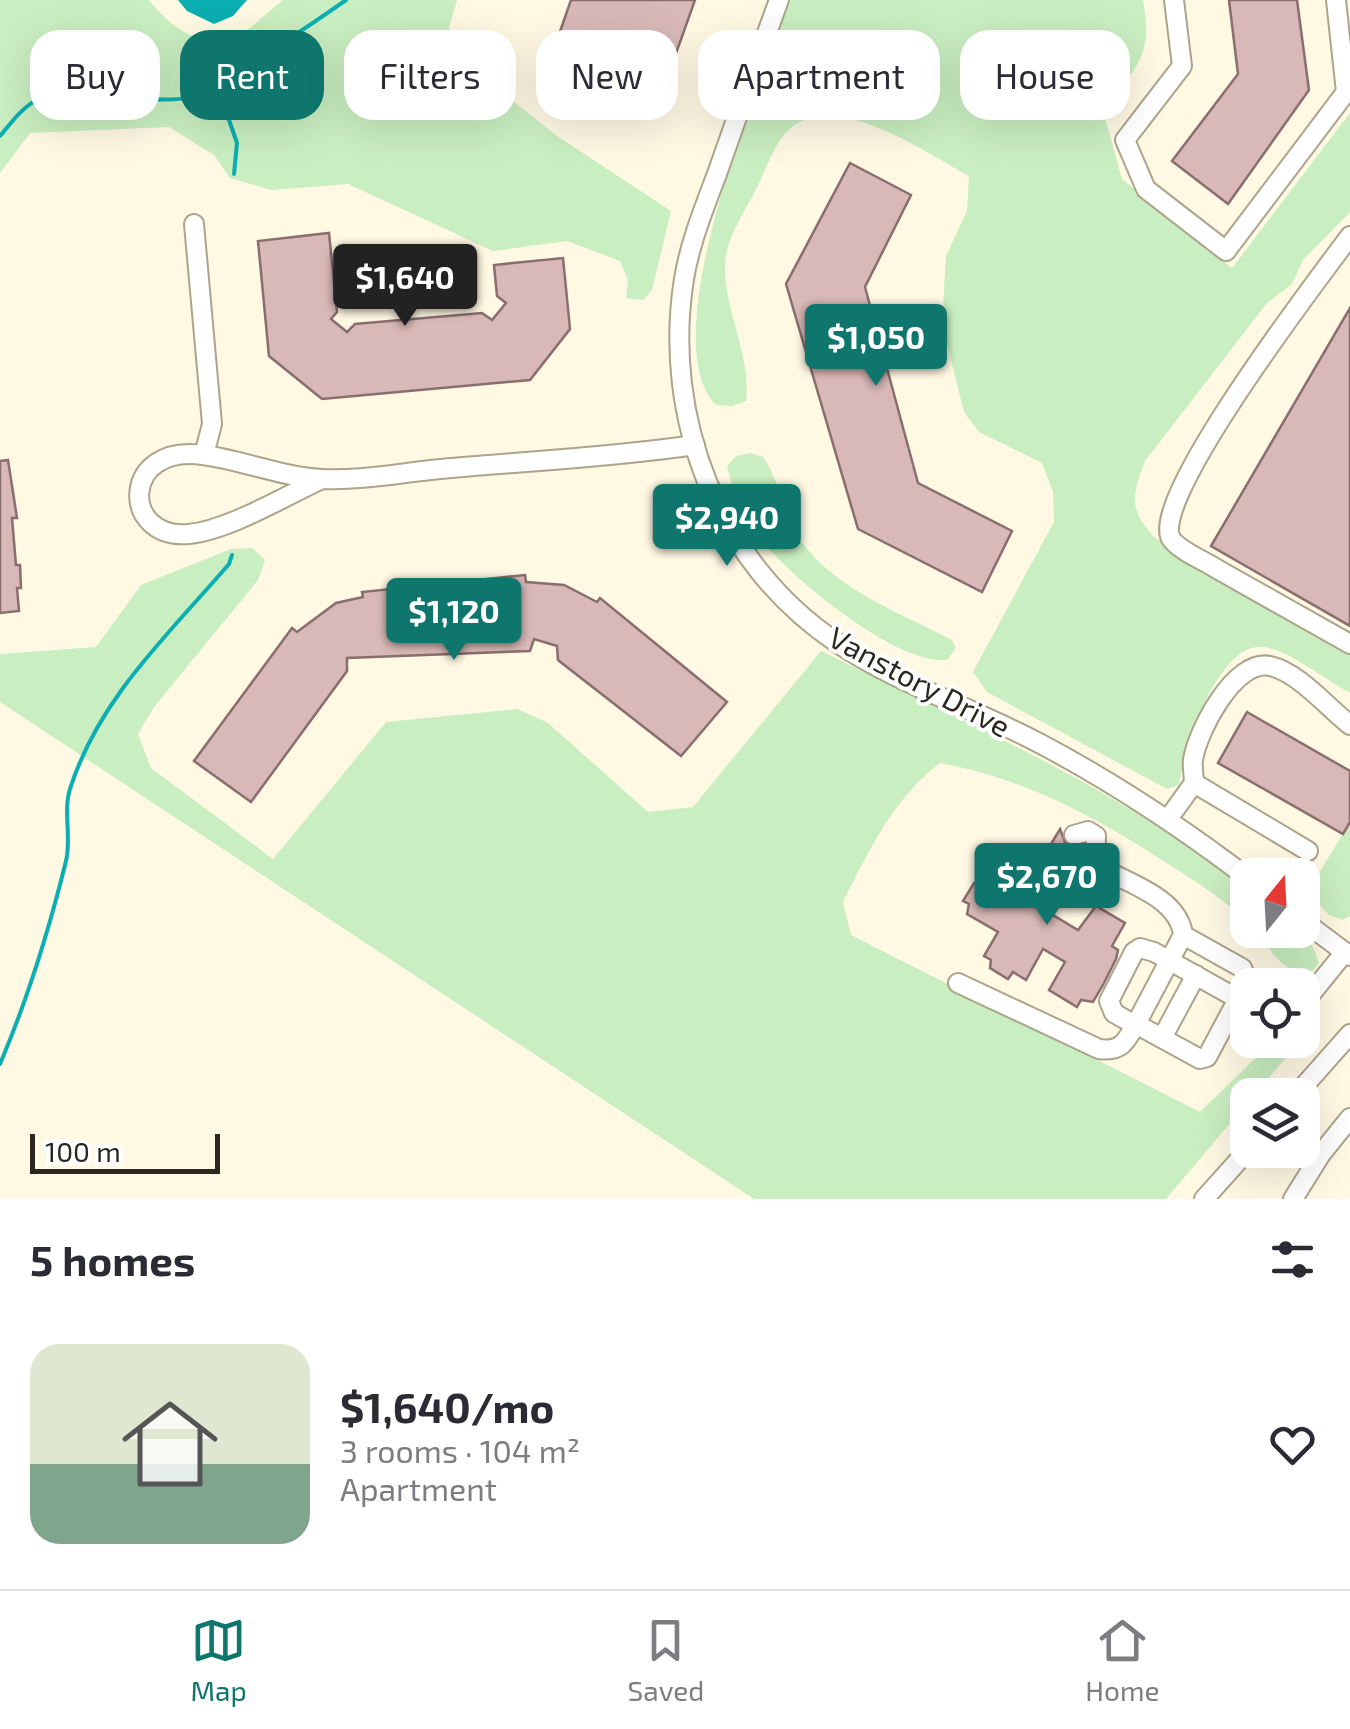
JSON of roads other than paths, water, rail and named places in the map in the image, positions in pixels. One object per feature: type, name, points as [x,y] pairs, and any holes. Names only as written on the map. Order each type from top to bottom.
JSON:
[{"type":"street","name":"Vanstory Drive","points":[[779,0],[696,230],[684,282],[680,376],[694,446],[732,535],[765,579],[803,617],[836,642],[1038,742],[1168,819],[1230,865]]},
{"type":"street","points":[[1174,0],[1182,66],[1125,140],[1146,189],[1226,251],[1346,92],[1336,0]]},
{"type":"street","points":[[194,224],[212,424],[204,455]]},
{"type":"street","points":[[1350,236],[1220,418],[1176,496],[1168,531],[1171,539],[1199,558],[1350,644]]},
{"type":"street","points":[[322,479],[192,534],[168,534],[155,528],[140,503],[144,476],[159,458],[177,454],[204,455],[322,479],[694,446]]},
{"type":"street","points":[[1168,819],[1194,784],[1193,758],[1236,676],[1264,664],[1282,670],[1350,725]]},
{"type":"street","points":[[1194,784],[1308,851]]},
{"type":"street","points":[[958,983],[1099,1048],[1113,1050],[1124,1044],[1183,935],[1176,912],[1095,865],[1096,836],[1088,831],[1074,835]]},
{"type":"street","points":[[1320,933],[1348,953],[1320,985]]},
{"type":"street","points":[[1183,935],[1242,968]]},
{"type":"street","points":[[1230,994],[1140,948],[1110,996],[1114,1013],[1200,1059],[1207,1056],[1230,1021]]},
{"type":"street","points":[[1162,1038],[1196,975]]},
{"type":"street","points":[[1311,1078],[1350,1034]]},
{"type":"street","points":[[1293,1199],[1350,1118]]},
{"type":"street","points":[[1204,1199],[1232,1168]]},
{"type":"water","points":[[178,0],[247,0],[233,16],[214,24],[187,11]]},
{"type":"waterway","points":[[0,136],[28,106],[60,94],[174,99],[221,88],[346,0]]},
{"type":"waterway","points":[[229,120],[237,143],[234,174]]},
{"type":"waterway","points":[[0,1064],[29,989],[59,887],[68,852],[68,795],[84,754],[99,724],[138,668],[229,564],[232,555]]}]
